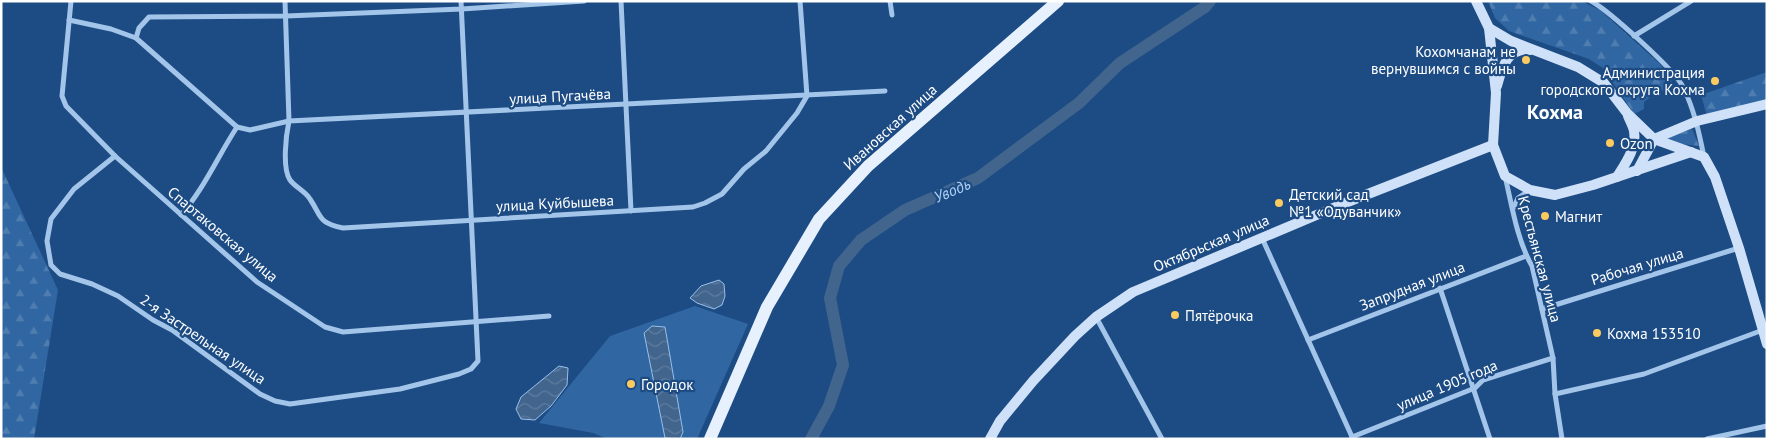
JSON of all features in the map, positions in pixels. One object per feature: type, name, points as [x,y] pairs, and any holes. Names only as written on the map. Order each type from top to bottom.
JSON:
[{"type":"main road","name":"Ивановская улица","points":[[710,439],[767,307],[819,219],[868,166],[1058,1]]},
{"type":"main road","points":[[1476,1],[1489,28],[1496,92],[1493,145],[1505,176],[1530,190],[1555,195],[1617,177],[1691,152]]},
{"type":"main road","points":[[1489,28],[1536,51],[1578,67],[1604,83],[1627,113],[1654,139],[1704,157],[1715,177],[1739,248],[1767,344]]},
{"type":"main road","points":[[1496,92],[1505,63],[1510,56],[1516,51],[1536,51]]},
{"type":"main road","points":[[1637,170],[1654,139],[1697,121],[1767,104]]},
{"type":"main road","points":[[1617,177],[1627,161],[1633,146],[1634,132],[1627,113]]},
{"type":"main road","name":"Октябрьская улица","points":[[990,439],[1000,421],[1033,381],[1075,336],[1096,317],[1133,292],[1493,145]]},
{"type":"street","points":[[71,1],[69,20],[110,29],[136,38],[237,127],[191,203],[181,215]]},
{"type":"street","points":[[285,1],[288,121]]},
{"type":"street","points":[[461,1],[476,322]]},
{"type":"street","points":[[136,38],[139,28],[150,16],[286,16],[462,9],[584,1]]},
{"type":"street","points":[[621,1],[631,210]]},
{"type":"street","points":[[800,1],[807,96]]},
{"type":"street","points":[[890,1],[892,15]]},
{"type":"street","points":[[1591,1],[1634,36],[1666,66],[1682,85],[1697,121],[1704,157]]},
{"type":"street","points":[[1634,36],[1691,1]]},
{"type":"street","name":"Спартаковская улица","points":[[69,20],[62,96],[66,106],[115,156],[257,282],[325,327],[343,332],[549,316]]},
{"type":"street","name":"улица Пугачёва","points":[[237,127],[250,130],[288,121],[885,91]]},
{"type":"street","name":"улица Куйбышева","points":[[288,121],[286,168],[290,179],[309,198],[318,216],[329,225],[343,228],[693,207],[705,204],[722,194],[744,169],[766,151],[807,96]]},
{"type":"street","name":"2-я Застрельная улица","points":[[115,156],[74,189],[51,220],[47,241],[52,265],[60,274],[92,284],[118,296],[152,320],[172,330],[260,394],[275,401],[290,404],[400,389],[459,374],[471,369],[478,361],[476,322]]},
{"type":"street","name":"Крестьянская улица","points":[[1505,176],[1512,209],[1526,256],[1532,266],[1553,358],[1555,394],[1562,439]]},
{"type":"street","points":[[1512,209],[1518,198],[1530,190]]},
{"type":"street","points":[[1262,238],[1352,438]]},
{"type":"street","name":"Рабочая улица","points":[[1542,309],[1739,248]]},
{"type":"street","name":"Запрудная улица","points":[[1308,340],[1526,256]]},
{"type":"street","points":[[1440,288],[1490,439]]},
{"type":"street","points":[[1096,317],[1162,439]]},
{"type":"street","points":[[1555,394],[1644,374],[1763,330]]},
{"type":"street","name":"улица 1905 года","points":[[1352,438],[1474,388],[1483,380],[1553,358]]},
{"type":"street","points":[[1707,439],[1767,426]]},
{"type":"green space","points":[[1488,1],[1581,1],[1600,10],[1661,65],[1674,85],[1666,93],[1660,89],[1644,102],[1644,109],[1634,114],[1603,68],[1589,59],[1509,31],[1495,18]]},
{"type":"green space","points":[[1767,72],[1767,99],[1707,116],[1701,95]]},
{"type":"green space","points":[[1692,129],[1699,146],[1680,144],[1667,138]]},
{"type":"green space","points":[[1,167],[58,290],[34,439],[1,439]]},
{"type":"green space","points":[[695,306],[748,324],[697,439],[608,439],[593,433],[539,423],[610,336]]},
{"type":"water","points":[[719,280],[724,284],[725,296],[722,305],[714,309],[697,303],[690,298],[701,286]]},
{"type":"water","points":[[652,326],[665,327],[683,432],[680,439],[665,438],[644,333]]},
{"type":"water","points":[[559,366],[568,368],[567,385],[551,406],[535,420],[521,419],[516,409],[521,397]]},
{"type":"waterway","name":"Уводь","points":[[811,439],[829,406],[843,365],[830,298],[839,266],[861,240],[905,210],[978,178],[1079,103],[1120,63],[1205,7],[1210,1]]},
{"type":"place","name":"Кохомчанам не вернувшимся с войны","points":[[1526,60]]},
{"type":"place","name":"Администрация городского округа Кохма","points":[[1715,81]]},
{"type":"place","name":"Ozon","points":[[1610,143]]},
{"type":"place","name":"Детский сад №1 «Одуванчик»","points":[[1279,203]]},
{"type":"place","name":"Магнит","points":[[1545,216]]},
{"type":"place","name":"Пятёрочка","points":[[1175,315]]},
{"type":"place","name":"Кохма 153510","points":[[1597,333]]},
{"type":"place","name":"Городок","points":[[631,384]]},
{"type":"district","name":"Кохма","points":[[1555,112]]}]
